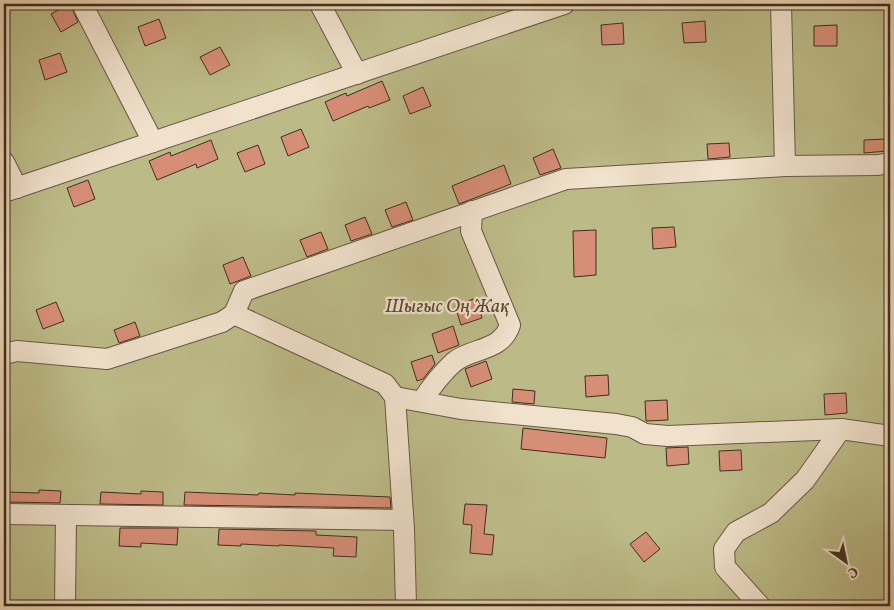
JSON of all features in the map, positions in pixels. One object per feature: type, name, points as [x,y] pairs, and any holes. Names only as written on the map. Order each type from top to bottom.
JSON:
[{"type":"street","points":[[82,4],[153,142]]},
{"type":"street","points":[[320,4],[357,74]]},
{"type":"street","points":[[4,162],[10,190],[564,4]]},
{"type":"street","points":[[782,4],[785,166]]},
{"type":"street","points":[[4,354],[17,351],[107,359],[222,322],[234,314],[244,291],[472,210],[566,179],[785,166],[886,169]]},
{"type":"street","points":[[422,401],[430,389],[456,361],[500,342],[507,334],[510,325],[471,231],[472,210]]},
{"type":"street","points":[[234,314],[385,384],[395,397],[403,520],[406,606]]},
{"type":"street","points":[[395,397],[461,409],[616,424],[632,427],[645,434],[668,436],[841,429],[890,436]]},
{"type":"street","points":[[760,606],[725,567],[724,549],[736,532],[770,513],[805,480],[841,429]]},
{"type":"street","points":[[4,514],[403,520]]},
{"type":"street","points":[[65,606],[66,515]]},
{"type":"green space","name":"Шығыс Оң Жақ","points":[[4,4],[890,4],[890,606],[4,606]]},
{"type":"building","points":[[70,4],[78,22],[61,32],[51,14]]},
{"type":"building","points":[[159,19],[166,38],[145,46],[138,27]]},
{"type":"building","points":[[705,21],[706,42],[684,43],[682,23]]},
{"type":"building","points":[[623,23],[624,44],[602,45],[601,25]]},
{"type":"building","points":[[837,25],[837,46],[814,46],[814,26]]},
{"type":"building","points":[[220,47],[230,65],[210,75],[200,57]]},
{"type":"building","points":[[60,53],[67,72],[45,80],[39,60]]},
{"type":"building","points":[[382,81],[390,100],[369,108],[368,106],[333,121],[325,102],[346,93],[347,96]]},
{"type":"building","points":[[423,87],[431,106],[410,114],[403,96]]},
{"type":"building","points":[[301,129],[309,147],[288,156],[281,137]]},
{"type":"building","points":[[886,139],[887,151],[864,153],[864,140]]},
{"type":"building","points":[[211,140],[218,159],[197,168],[196,164],[157,180],[149,161],[170,152],[171,156]]},
{"type":"building","points":[[729,143],[730,157],[708,159],[707,144]]},
{"type":"building","points":[[258,145],[265,164],[245,172],[237,153]]},
{"type":"building","points":[[553,149],[561,168],[540,175],[533,158]]},
{"type":"building","points":[[504,165],[511,184],[459,204],[452,186]]},
{"type":"building","points":[[88,180],[95,199],[74,207],[67,188]]},
{"type":"building","points":[[406,202],[413,220],[392,227],[385,210]]},
{"type":"building","points":[[365,217],[372,234],[351,241],[345,225]]},
{"type":"building","points":[[674,227],[676,247],[653,249],[652,228]]},
{"type":"building","points":[[596,230],[596,275],[574,277],[573,231]]},
{"type":"building","points":[[321,232],[328,249],[307,257],[300,240]]},
{"type":"building","points":[[243,257],[251,276],[230,284],[223,265]]},
{"type":"building","points":[[476,298],[482,318],[461,325],[455,306]]},
{"type":"building","points":[[56,302],[64,321],[43,329],[36,310]]},
{"type":"building","points":[[135,322],[140,336],[119,343],[114,330]]},
{"type":"building","points":[[453,326],[459,345],[438,353],[432,334]]},
{"type":"building","points":[[432,355],[435,364],[423,379],[417,381],[411,362]]},
{"type":"building","points":[[486,361],[492,379],[471,387],[465,369]]},
{"type":"building","points":[[608,375],[609,395],[586,397],[585,376]]},
{"type":"building","points":[[513,389],[535,391],[534,404],[512,402]]},
{"type":"building","points":[[846,393],[847,413],[825,415],[824,394]]},
{"type":"building","points":[[667,400],[668,420],[646,421],[645,401]]},
{"type":"building","points":[[523,428],[607,438],[605,458],[521,449]]},
{"type":"building","points":[[688,447],[689,464],[667,466],[666,448]]},
{"type":"building","points":[[741,450],[742,470],[720,471],[719,451]]},
{"type":"building","points":[[39,490],[61,491],[60,503],[6,502],[6,492],[39,493]]},
{"type":"building","points":[[141,491],[163,492],[163,505],[100,504],[101,492],[141,494]]},
{"type":"building","points":[[185,492],[258,495],[259,493],[295,495],[295,493],[390,497],[391,508],[184,505]]},
{"type":"building","points":[[465,504],[487,505],[484,534],[494,535],[492,555],[470,553],[472,525],[463,524]]},
{"type":"building","points":[[120,528],[178,528],[177,545],[141,543],[141,547],[119,546]]},
{"type":"building","points":[[219,529],[316,531],[316,535],[357,537],[356,557],[333,556],[334,548],[241,544],[241,546],[218,545]]},
{"type":"building","points":[[646,532],[660,549],[644,562],[630,544]]}]
